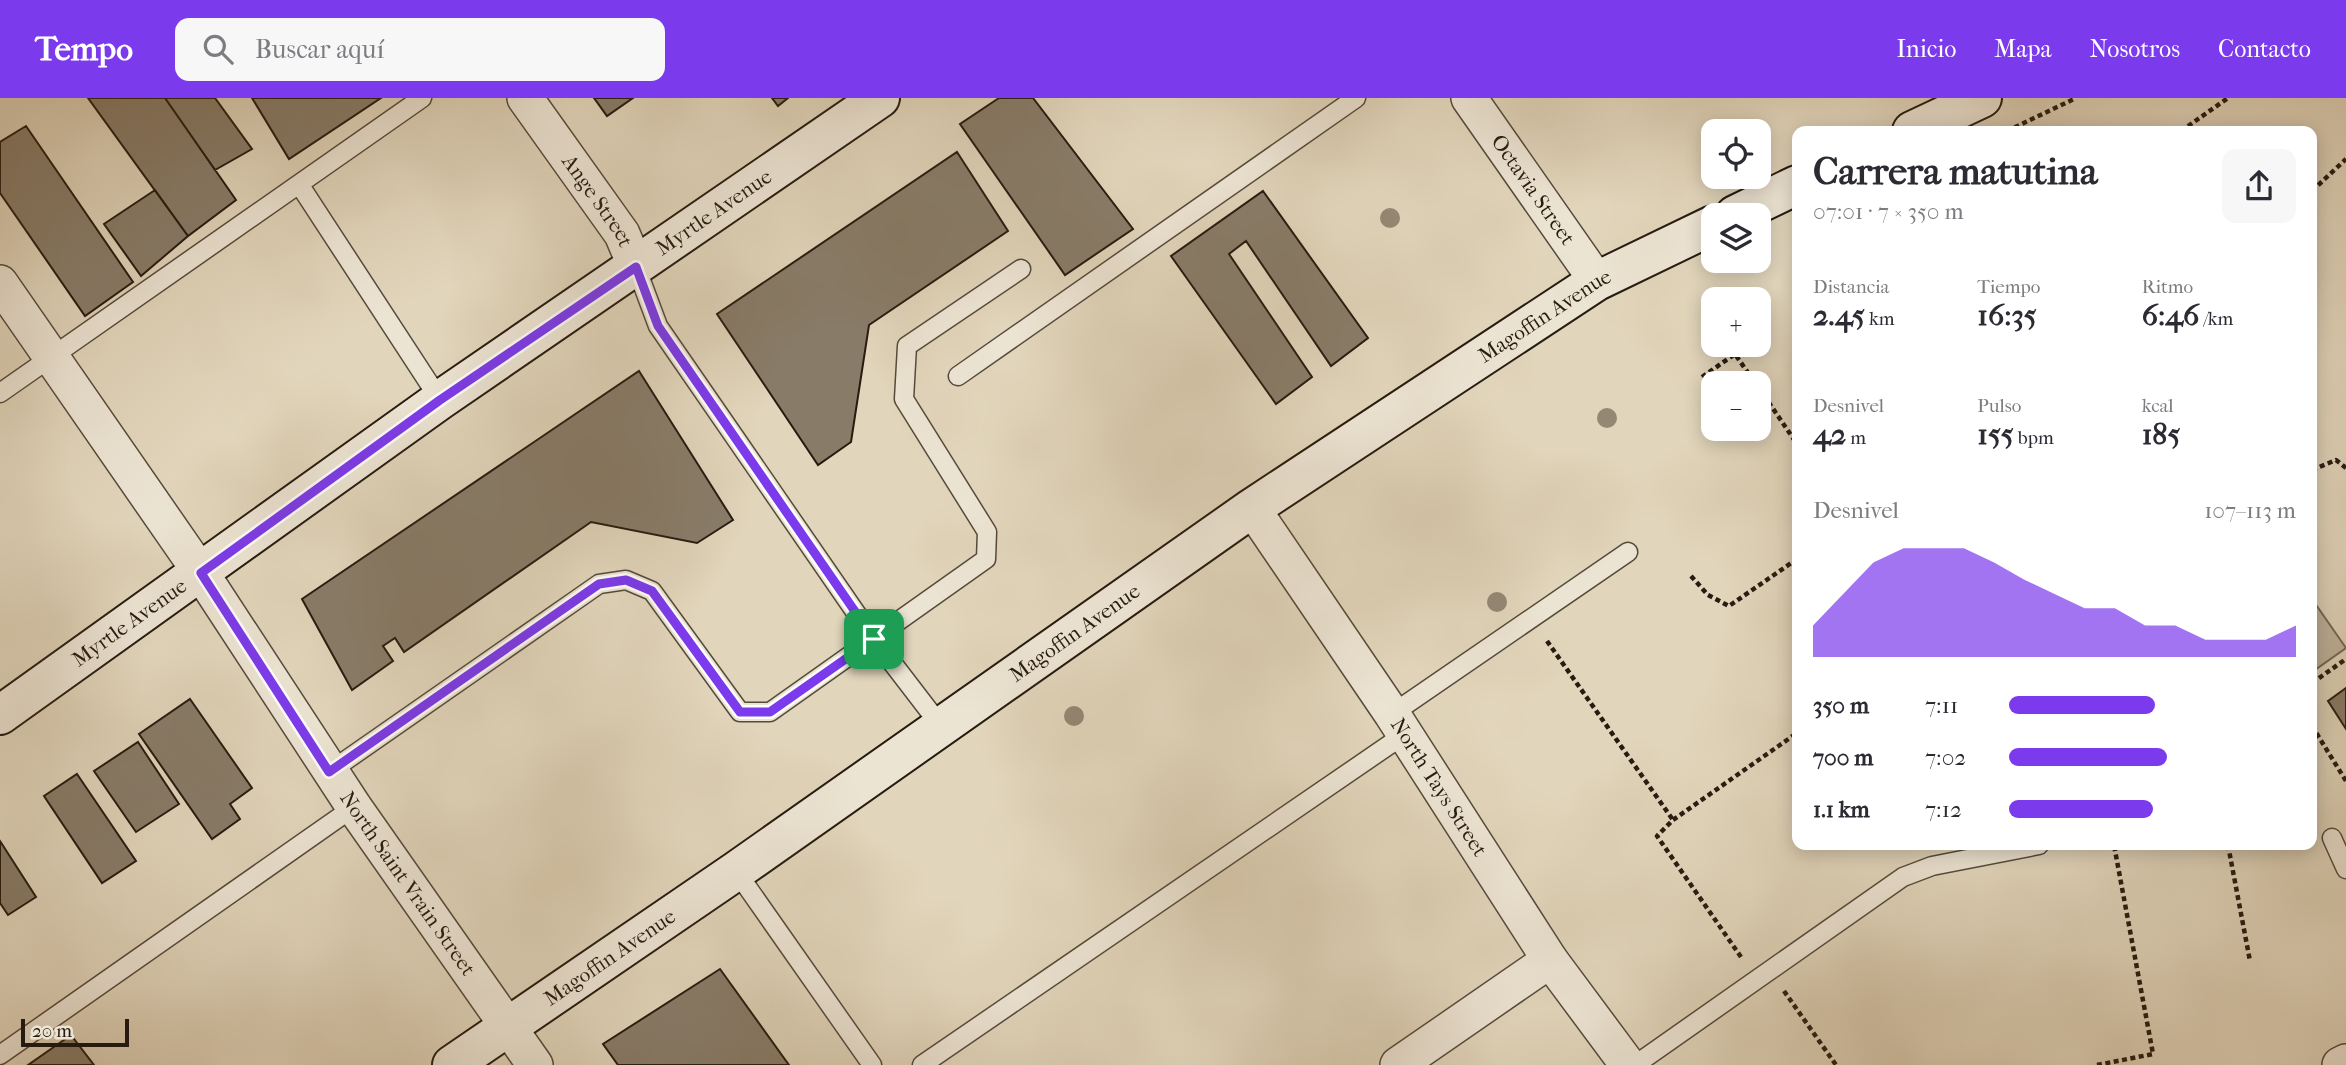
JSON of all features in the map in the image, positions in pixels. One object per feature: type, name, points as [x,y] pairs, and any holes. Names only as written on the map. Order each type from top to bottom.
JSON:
[{"type":"street","name":"Ange Street","points":[[525,98],[622,234],[636,267]]},
{"type":"street","name":"Myrtle Avenue","points":[[0,715],[440,400],[880,98]]},
{"type":"street","name":"Octavia Street","points":[[1469,98],[1597,281]]},
{"type":"street","points":[[1923,126],[1982,98]]},
{"type":"street","points":[[1760,203],[1792,188]]},
{"type":"street","name":"Magoffin Avenue","points":[[453,1065],[736,871],[1252,508],[1597,281],[1701,231]]},
{"type":"street","name":"North Saint Vrain Street","points":[[0,283],[201,573],[329,772],[536,1065]]},
{"type":"street","name":"North Tays Street","points":[[1252,508],[1399,724],[1550,960],[1628,1065]]},
{"type":"street","points":[[1398,1065],[1550,960]]},
{"type":"street","points":[[2340,1065],[2346,1062]]},
{"type":"lane","points":[[0,393],[422,98]]},
{"type":"lane","points":[[958,376],[1356,98]]},
{"type":"lane","points":[[299,184],[440,400]]},
{"type":"lane","name":"Ange Street","points":[[636,267],[658,326],[874,639],[940,725]]},
{"type":"lane","points":[[329,772],[599,584],[626,580],[652,591],[740,712],[770,712],[986,559],[987,532],[904,399],[907,346],[1021,270]]},
{"type":"lane","points":[[922,1065],[1399,724],[1628,552]]},
{"type":"lane","points":[[0,1055],[354,807]]},
{"type":"lane","points":[[2332,838],[2346,869]]},
{"type":"lane","points":[[1635,1065],[1903,877],[1932,866],[2014,850]]},
{"type":"lane","points":[[736,871],[872,1065]]},
{"type":"path","points":[[2022,126],[2076,98]]},
{"type":"path","points":[[2188,126],[2228,98]]},
{"type":"path","points":[[2317,186],[2346,159]]},
{"type":"path","points":[[1711,371],[1735,354],[1747,371]]},
{"type":"path","points":[[1771,406],[1792,437]]},
{"type":"path","points":[[2317,468],[2336,460],[2346,468]]},
{"type":"path","points":[[1691,576],[1708,596],[1729,606],[1792,562]]},
{"type":"path","points":[[1546,639],[1673,820]]},
{"type":"path","points":[[2317,679],[2346,659]]},
{"type":"path","points":[[2317,734],[2346,781]]},
{"type":"path","points":[[1744,961],[1657,836],[1673,820],[1792,737]]},
{"type":"path","points":[[2097,1065],[2153,1054],[2116,850]]},
{"type":"path","points":[[2229,850],[2250,961]]},
{"type":"path","points":[[1781,987],[1836,1065]]},
{"type":"shaded area","points":[[2317,606],[2346,648],[2317,668]]},
{"type":"building","points":[[88,98],[165,98],[236,200],[188,236]]},
{"type":"building","points":[[165,98],[215,98],[252,149],[215,170]]},
{"type":"building","points":[[252,98],[381,98],[289,159]]},
{"type":"building","points":[[594,98],[633,98],[607,116]]},
{"type":"building","points":[[772,98],[788,98],[778,106]]},
{"type":"building","points":[[999,98],[1033,98],[1133,229],[1065,275],[960,124]]},
{"type":"building","points":[[26,126],[133,282],[85,316],[0,193],[0,142]]},
{"type":"building","points":[[957,152],[1008,231],[869,325],[851,442],[818,465],[717,314]]},
{"type":"building","points":[[155,190],[188,236],[141,276],[104,224]]},
{"type":"building","points":[[1263,191],[1368,338],[1331,366],[1246,241],[1229,254],[1312,377],[1276,404],[1171,256]]},
{"type":"building","points":[[639,371],[733,520],[697,543],[591,522],[404,652],[395,638],[383,646],[393,661],[352,690],[302,599]]},
{"type":"building","points":[[2346,688],[2346,729],[2328,701]]},
{"type":"building","points":[[190,699],[252,788],[230,804],[240,819],[212,839],[139,734]]},
{"type":"building","points":[[138,742],[179,804],[136,832],[94,771]]},
{"type":"building","points":[[77,774],[136,861],[102,883],[44,796]]},
{"type":"building","points":[[0,841],[36,897],[8,915],[0,903]]},
{"type":"building","points":[[720,969],[789,1065],[618,1065],[603,1044]]},
{"type":"building","points":[[71,1035],[94,1065],[28,1065]]},
{"type":"route","points":[[636,267],[658,326],[874,639],[770,712],[740,712],[652,591],[626,580],[599,584],[329,772],[201,573],[440,400],[636,267]]}]
